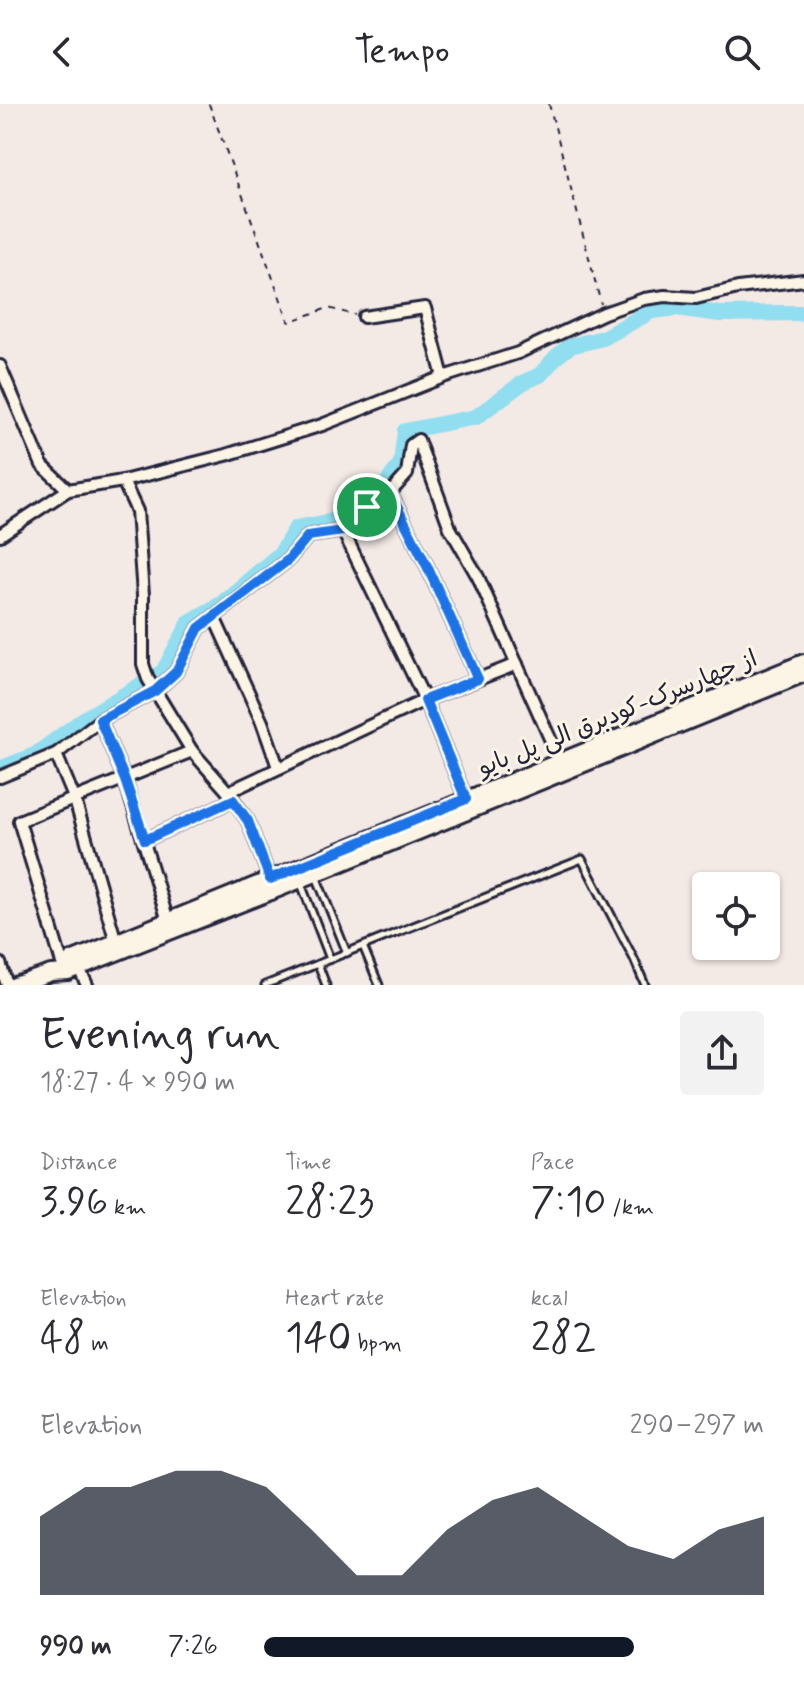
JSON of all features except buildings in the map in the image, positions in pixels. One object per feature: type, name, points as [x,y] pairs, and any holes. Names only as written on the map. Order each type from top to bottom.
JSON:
[{"type":"street","points":[[0,535],[68,490],[123,481],[226,455],[322,425],[443,377],[518,353],[604,313],[644,299],[665,296],[696,298],[738,288],[804,280]]},
{"type":"street","points":[[364,317],[425,308],[443,377]]},
{"type":"street","points":[[0,366],[42,465],[68,490]]},
{"type":"street","points":[[0,777],[56,754],[100,720],[176,672],[199,628],[288,560],[308,536],[343,531],[367,507],[390,493],[407,474],[411,445],[418,440],[450,528],[478,577],[560,761]]},
{"type":"street","points":[[123,481],[137,511],[143,595],[143,664],[152,685],[192,751],[248,821],[270,879]]},
{"type":"street","points":[[390,493],[478,679]]},
{"type":"street","points":[[343,531],[425,700],[466,799]]},
{"type":"street","points":[[214,617],[262,722],[278,767]]},
{"type":"street","name":"از جهارسرک-کودبرق الی پل بایو","points":[[15,985],[297,875],[466,799],[804,662]]},
{"type":"street","points":[[145,840],[231,796],[278,767],[425,700],[517,664]]},
{"type":"street","name":"از جهارسرک-کودبرق الی پل بایو","points":[[313,868],[804,674]]},
{"type":"street","points":[[100,720],[125,780],[168,921]]},
{"type":"street","points":[[87,985],[67,966],[19,821],[192,751]]},
{"type":"street","points":[[56,754],[75,800],[116,942]]},
{"type":"street","name":"از جهارسرک-کودبرق الی پل بایو","points":[[67,966],[116,942],[270,879],[297,875]]},
{"type":"street","points":[[0,963],[7,985]]},
{"type":"lane","points":[[265,985],[582,859],[645,985]]},
{"type":"lane","points":[[313,868],[347,953]]},
{"type":"lane","points":[[297,875],[330,959]]},
{"type":"lane","points":[[363,946],[379,985]]},
{"type":"lane","points":[[318,964],[326,985]]},
{"type":"path","points":[[209,104],[289,322],[328,308],[364,317]]},
{"type":"path","points":[[549,104],[604,313]]},
{"type":"waterway","points":[[0,769],[35,755],[84,719],[163,672],[190,622],[221,604],[281,553],[296,528],[347,515],[364,498],[380,492],[401,464],[405,431],[476,417],[522,383],[540,375],[570,346],[603,338],[652,311],[677,308],[720,314],[804,313]]},
{"type":"route","points":[[390,493],[478,679],[425,700],[466,799],[270,879],[248,821],[233,800],[145,840],[100,720],[155,691],[176,672],[199,628],[288,560],[308,536],[343,531],[367,507],[390,493]]}]
